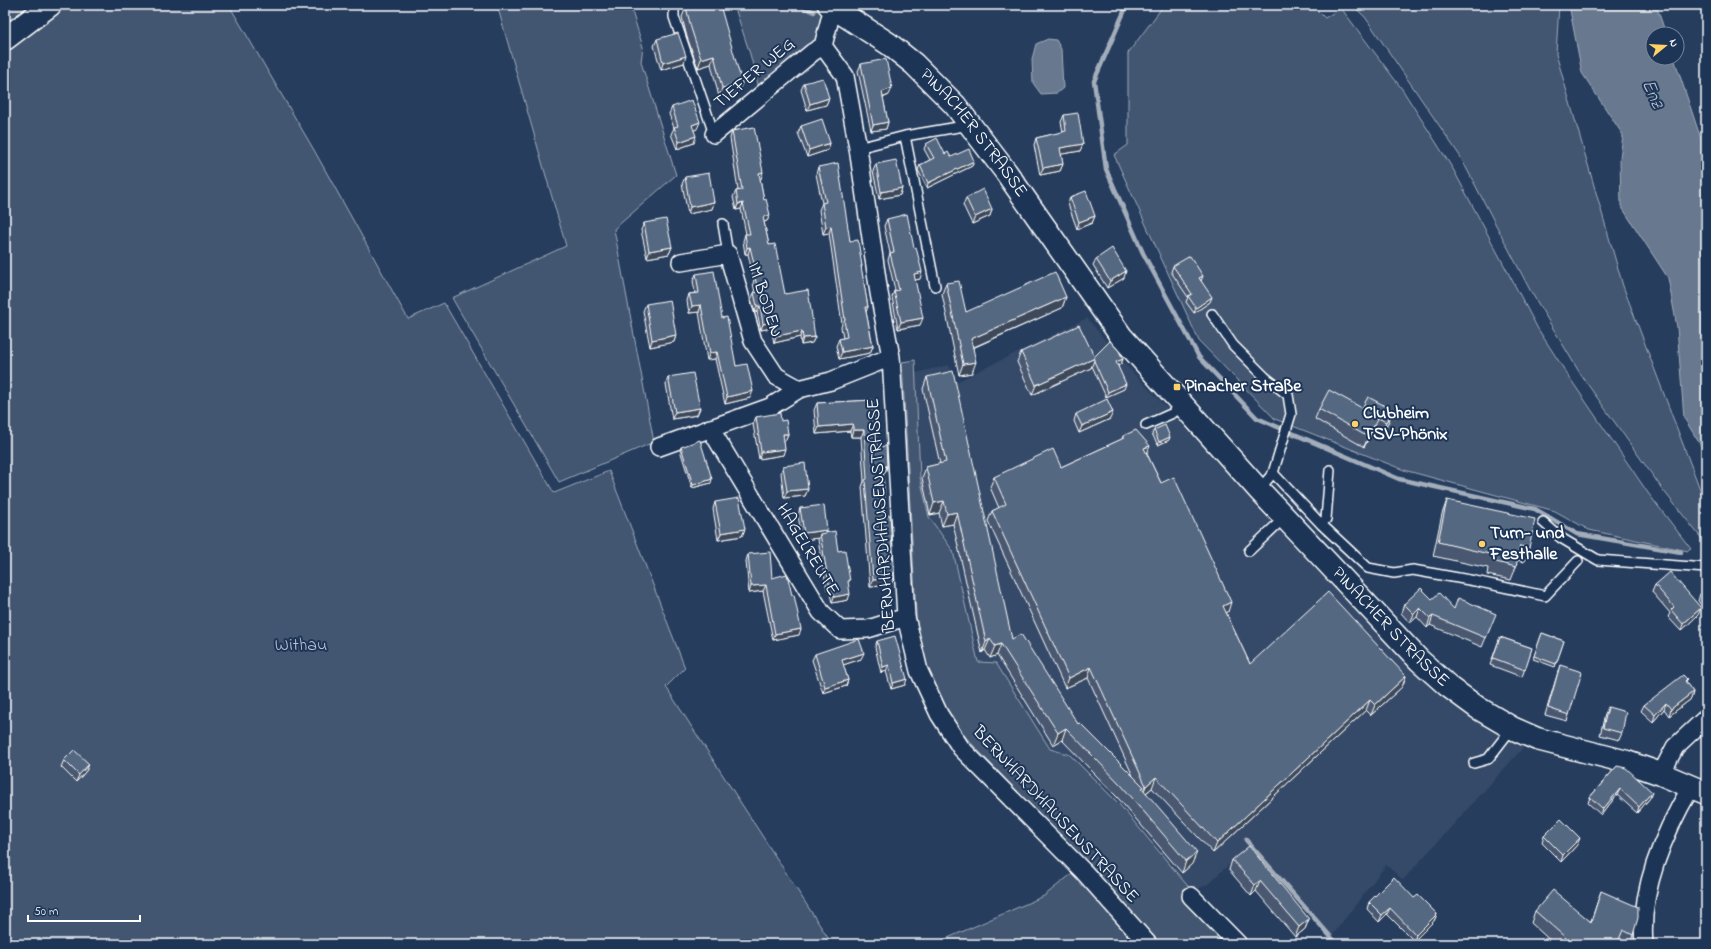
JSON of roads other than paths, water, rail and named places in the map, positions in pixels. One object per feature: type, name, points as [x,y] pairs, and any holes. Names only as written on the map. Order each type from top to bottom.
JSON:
[{"type":"street","points":[[5,40],[50,5]]},
{"type":"street","points":[[823,46],[831,6]]},
{"type":"street","name":"PINACHER STRASSE","points":[[831,6],[889,44],[936,84],[971,125],[1006,172],[1121,336],[1183,404],[1224,445],[1259,490],[1419,660],[1448,686],[1472,704],[1512,728],[1537,739],[1627,762],[1661,774],[1698,790]]},
{"type":"street","name":"TIEFER WEG","points":[[714,134],[813,52],[823,46]]},
{"type":"street","name":"BERNHARDHAUSENSTRASSE","points":[[823,46],[845,76],[858,148],[879,294],[892,357],[906,617],[919,671],[939,714],[961,748],[1084,872],[1148,944]]},
{"type":"street","name":"IM BODEN","points":[[681,262],[728,254],[753,341],[776,376],[799,389]]},
{"type":"street","points":[[659,447],[770,407],[799,389],[831,381],[892,357]]},
{"type":"street","name":"HAGELREUTE","points":[[710,428],[821,612],[840,630],[868,629],[906,617]]},
{"type":"street","points":[[1661,774],[1674,747],[1706,718]]},
{"type":"street","points":[[1644,944],[1647,896],[1655,866],[1679,808],[1698,790]]},
{"type":"street","points":[[1191,896],[1238,944]]},
{"type":"lane","points":[[674,5],[674,17],[714,134]]},
{"type":"lane","points":[[858,148],[905,136],[971,125]]},
{"type":"lane","points":[[905,136],[935,286]]},
{"type":"lane","name":"IM BODEN","points":[[723,224],[728,254]]},
{"type":"lane","points":[[1212,314],[1247,366],[1265,377],[1288,395],[1291,414],[1273,473],[1259,490]]},
{"type":"lane","points":[[1146,425],[1173,413],[1183,404]]},
{"type":"lane","points":[[1321,524],[1326,519],[1330,470]]},
{"type":"lane","points":[[1273,473],[1321,524],[1368,568],[1394,573],[1413,570],[1545,596],[1578,561]]},
{"type":"lane","points":[[1249,551],[1285,517]]},
{"type":"lane","points":[[1543,522],[1562,538],[1598,560],[1706,568]]},
{"type":"lane","points":[[1474,762],[1488,759],[1512,728]]},
{"type":"water","name":"Enz","points":[[1569,5],[1656,5],[1663,26],[1645,26],[1645,66],[1677,66],[1706,154],[1706,454],[1684,418],[1677,327],[1668,278],[1621,206],[1620,158],[1623,135],[1582,73]]},
{"type":"water","points":[[1048,39],[1056,40],[1061,49],[1063,88],[1057,93],[1041,94],[1033,83],[1032,59],[1036,44]]},
{"type":"waterway","points":[[800,5],[814,12]]},
{"type":"waterway","points":[[1127,5],[1094,81],[1106,169],[1143,253],[1199,357],[1257,418],[1399,479],[1535,509],[1577,534],[1681,552]]},
{"type":"waterway","points":[[1246,840],[1337,944]]},
{"type":"place","name":"Pinacher Straße","points":[[1177,387]]},
{"type":"place","name":"Clubheim TSV-Phönix","points":[[1355,424]]},
{"type":"place","name":"Turn- und Festhalle","points":[[1482,544]]},
{"type":"park label","name":"Withau","points":[[301,646]]}]
